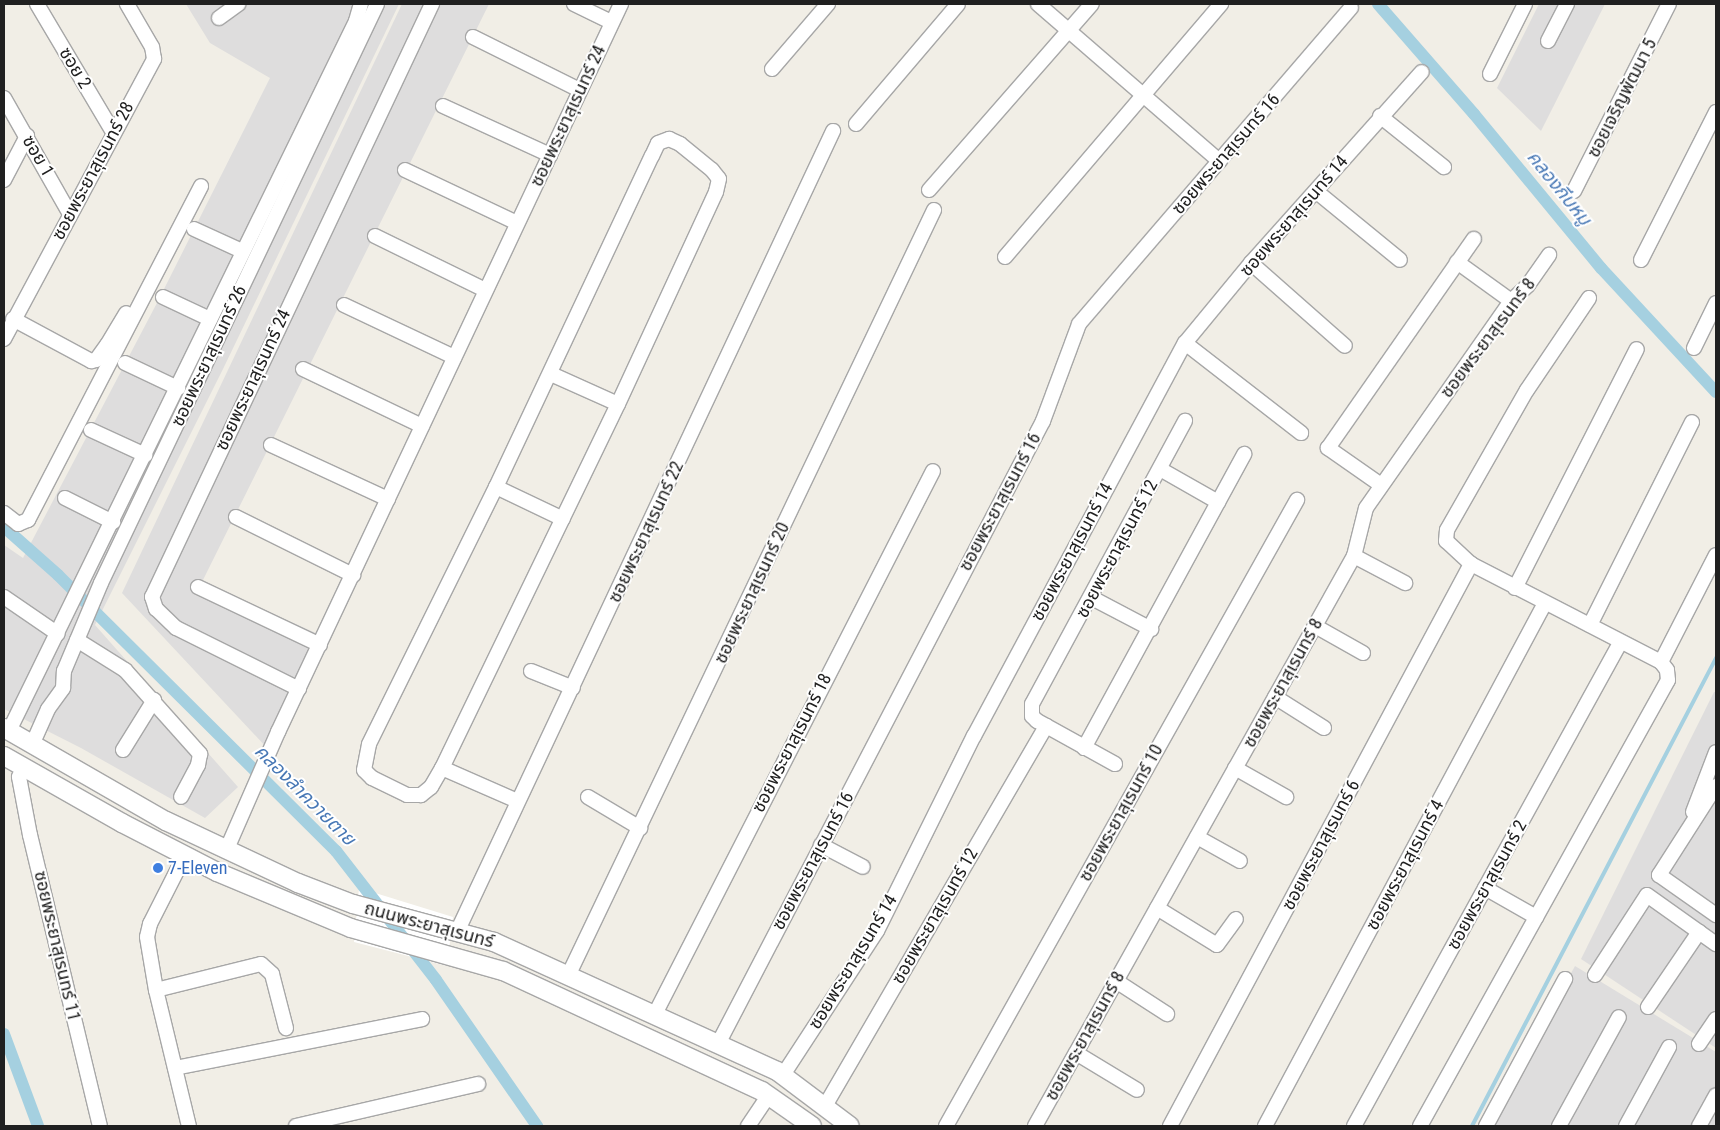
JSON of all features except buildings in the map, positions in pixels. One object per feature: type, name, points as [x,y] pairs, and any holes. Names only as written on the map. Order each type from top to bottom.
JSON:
[{"type":"street","name":"ซอย 2","points":[[37,4],[113,132]]},
{"type":"street","name":"ซอยพระยาสุเรนทร์ 28","points":[[4,339],[113,132],[154,60],[152,47],[127,4]]},
{"type":"street","points":[[219,18],[238,4]]},
{"type":"street","name":"ซอยพระยาสุเรนทร์ 26","points":[[6,730],[27,699],[31,684],[58,634],[113,522],[242,251],[356,21],[361,4]]},
{"type":"street","name":"ซอยพระยาสุเรนทร์ 26","points":[[32,745],[48,710],[64,688],[64,671],[101,583],[377,4]]},
{"type":"street","name":"ซอยพระยาสุเรนทร์ 24","points":[[299,690],[176,628],[156,609],[152,597],[432,4]]},
{"type":"street","points":[[574,4],[611,22]]},
{"type":"street","name":"ซอยพระยาสุเรนทร์ 24","points":[[226,851],[485,290],[620,4]]},
{"type":"street","points":[[772,69],[828,4]]},
{"type":"street","points":[[856,124],[958,4]]},
{"type":"street","points":[[1038,4],[1219,161]]},
{"type":"street","points":[[929,190],[1092,4]]},
{"type":"street","points":[[1005,257],[1221,4]]},
{"type":"street","points":[[1490,74],[1525,4]]},
{"type":"street","points":[[1548,41],[1567,4]]},
{"type":"street","name":"ซอยเจริญพัฒนา 5","points":[[1574,191],[1669,4]]},
{"type":"street","name":"ซอยพระยาสุเรนทร์ 16","points":[[718,1044],[1042,421],[1076,330],[1351,8]]},
{"type":"street","points":[[472,37],[580,90]]},
{"type":"street","name":"ซอยพระยาสุเรนทร์ 14","points":[[783,1075],[877,931],[974,736],[1185,343],[1251,263],[1318,192],[1380,116],[1422,72]]},
{"type":"street","name":"ซอย 1","points":[[4,98],[70,214]]},
{"type":"street","points":[[443,106],[550,154]]},
{"type":"street","points":[[1641,260],[1716,112]]},
{"type":"street","points":[[1380,116],[1444,167]]},
{"type":"street","name":"ซอยพระยาสุเรนทร์ 22","points":[[453,931],[517,801],[524,793],[574,688],[834,130]]},
{"type":"street","points":[[4,180],[27,136]]},
{"type":"street","points":[[669,139],[675,141],[704,162],[719,179],[716,192],[618,404],[442,768],[421,795],[408,795],[372,778],[364,770],[364,758],[551,374],[658,143],[669,139]]},
{"type":"street","points":[[405,170],[517,223]]},
{"type":"street","points":[[4,513],[18,524],[28,520],[201,186]]},
{"type":"street","points":[[1318,192],[1400,260]]},
{"type":"street","name":"ซอยพระยาสุเรนทร์ 20","points":[[568,976],[934,210]]},
{"type":"street","points":[[257,221],[270,228]]},
{"type":"street","points":[[194,229],[242,251]]},
{"type":"street","points":[[375,236],[485,290]]},
{"type":"street","points":[[1381,485],[1328,448],[1474,239]]},
{"type":"street","name":"ซอยพระยาสุเรนทร์ 8","points":[[1036,1126],[1354,556],[1360,521],[1381,485],[1511,301],[1528,285],[1549,255]]},
{"type":"street","points":[[1457,262],[1511,301]]},
{"type":"street","points":[[1251,263],[1345,346]]},
{"type":"street","points":[[163,296],[210,319]]},
{"type":"street","points":[[1420,1126],[1668,680],[1667,670],[1661,662],[1620,643],[1590,625],[1471,564],[1450,548],[1446,541],[1446,530],[1527,390],[1589,298]]},
{"type":"street","points":[[1694,348],[1716,303]]},
{"type":"street","points":[[344,305],[454,357]]},
{"type":"street","points":[[13,319],[91,361],[96,360],[108,345],[126,313]]},
{"type":"street","points":[[1185,343],[1300,433]]},
{"type":"street","points":[[1515,588],[1637,349]]},
{"type":"street","points":[[126,363],[178,388]]},
{"type":"street","points":[[304,369],[422,426]]},
{"type":"street","points":[[551,374],[618,404]]},
{"type":"street","name":"ซอยพระยาสุเรนทร์ 12","points":[[1114,764],[1046,726],[1032,716],[1032,704],[1092,598],[1186,421]]},
{"type":"street","points":[[1590,625],[1692,422]]},
{"type":"street","points":[[92,430],[145,455]]},
{"type":"street","points":[[271,445],[388,499]]},
{"type":"street","points":[[1084,748],[1151,629],[1244,454]]},
{"type":"street","points":[[1160,469],[1218,502]]},
{"type":"street","name":"ซอยพระยาสุเรนทร์ 18","points":[[654,1016],[933,471]]},
{"type":"street","points":[[135,476],[150,480]]},
{"type":"street","points":[[496,487],[562,519]]},
{"type":"street","points":[[65,498],[113,522]]},
{"type":"street","name":"ซอยพระยาสุเรนทร์ 10","points":[[946,1126],[1297,500]]},
{"type":"street","points":[[236,517],[353,575]]},
{"type":"street","points":[[1661,662],[1716,555]]},
{"type":"street","points":[[1354,556],[1405,583]]},
{"type":"street","name":"ซอยพระยาสุเรนทร์ 6","points":[[1170,1126],[1471,564]]},
{"type":"street","points":[[198,587],[320,646]]},
{"type":"street","points":[[4,598],[58,634]]},
{"type":"street","points":[[1092,598],[1151,629]]},
{"type":"street","name":"ซอยพระยาสุเรนทร์ 4","points":[[1265,1126],[1545,603]]},
{"type":"street","points":[[1314,626],[1363,653]]},
{"type":"street","points":[[77,640],[116,662],[154,700],[200,754],[198,765],[181,797]]},
{"type":"street","name":"ซอยพระยาสุเรนทร์ 2","points":[[1354,1126],[1620,643]]},
{"type":"street","points":[[531,671],[574,688]]},
{"type":"street","points":[[1275,697],[1324,728]]},
{"type":"street","points":[[27,699],[48,710]]},
{"type":"street","points":[[123,750],[154,700]]},
{"type":"street","name":"ซอยพระยาสุเรนทร์ 12","points":[[825,1106],[1046,726]]},
{"type":"street","name":"ถนนพระยาสุเรนทร์","points":[[6,730],[226,851],[353,904],[494,942],[718,1044],[783,1075],[850,1126]]},
{"type":"street","points":[[1682,840],[1716,752]]},
{"type":"street","name":"ถนนพระยาสุเรนทร์","points":[[4,756],[185,855],[277,899],[351,928],[445,953],[503,971],[769,1095],[812,1126]]},
{"type":"street","name":"ซอยพระยาสุเรนทร์ 11","points":[[24,767],[19,778],[30,835],[100,1126]]},
{"type":"street","points":[[442,768],[517,801]]},
{"type":"street","points":[[1235,768],[1286,797]]},
{"type":"street","points":[[1714,909],[1659,875],[1716,786]]},
{"type":"street","points":[[588,797],[640,828]]},
{"type":"street","points":[[1197,837],[1240,861]]},
{"type":"street","points":[[821,845],[863,868]]},
{"type":"street","points":[[185,855],[150,924],[147,937],[156,990],[190,1126]]},
{"type":"street","points":[[1485,888],[1536,917]]},
{"type":"street","points":[[1595,975],[1647,895],[1716,944]]},
{"type":"street","points":[[1157,908],[1217,944],[1222,941],[1236,919]]},
{"type":"street","points":[[1648,1007],[1699,932]]},
{"type":"street","points":[[156,990],[261,964],[272,974],[286,1028]]},
{"type":"street","points":[[1486,1126],[1565,979]]},
{"type":"street","points":[[1116,981],[1167,1014]]},
{"type":"street","points":[[1559,1126],[1619,1017]]},
{"type":"street","points":[[175,1068],[422,1019]]},
{"type":"street","points":[[1699,1044],[1716,1019]]},
{"type":"street","points":[[1626,1126],[1669,1047]]},
{"type":"street","points":[[1076,1053],[1137,1090]]},
{"type":"street","points":[[296,1126],[478,1084]]},
{"type":"street","points":[[748,1126],[769,1095]]},
{"type":"street","points":[[1699,1126],[1716,1095]]},
{"type":"shaded area","points":[[186,4],[399,4],[223,369],[95,625],[238,787],[205,818],[81,748],[4,709],[4,545],[23,558],[158,301],[270,78],[210,43]]},
{"type":"shaded area","points":[[402,4],[489,4],[202,582],[329,639],[268,749],[122,593]]},
{"type":"shaded area","points":[[1539,4],[1605,4],[1541,131],[1497,88]]},
{"type":"shaded area","points":[[1714,692],[1716,692],[1716,1048],[1581,959]]},
{"type":"shaded area","points":[[1575,966],[1716,1052],[1716,1126],[1488,1126]]},
{"type":"pier","points":[[359,888],[453,917],[447,966],[354,942]]},
{"type":"waterway","name":"คลองกีบหมู","points":[[1378,4],[1474,114],[1601,268],[1716,392]]},
{"type":"waterway","name":"คลองลำควายตาย","points":[[4,527],[58,575],[336,851],[436,980],[537,1126]]},
{"type":"waterway","points":[[1472,1126],[1716,658]]},
{"type":"waterway","points":[[4,1034],[38,1126]]},
{"type":"place","name":"7-Eleven","points":[[158,868]]}]
